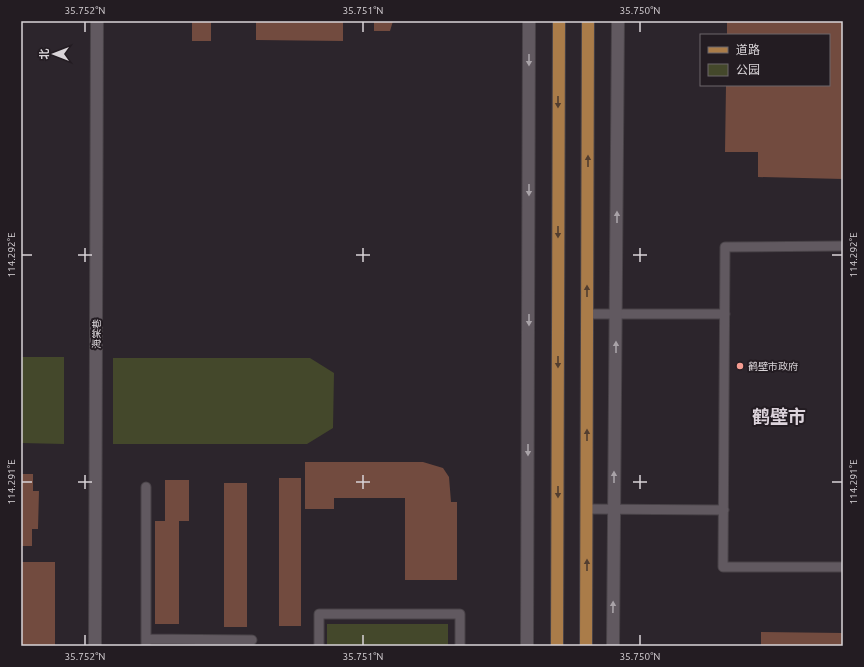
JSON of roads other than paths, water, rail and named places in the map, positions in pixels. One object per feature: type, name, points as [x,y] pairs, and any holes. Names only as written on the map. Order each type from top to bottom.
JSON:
[{"type":"main road","points":[[557,646],[559,21]]},
{"type":"main road","points":[[586,646],[588,21]]},
{"type":"street","name":"海棠巷","points":[[95,646],[97,21]]},
{"type":"street","points":[[527,646],[529,21]]},
{"type":"street","points":[[613,646],[618,21]]},
{"type":"lane","points":[[843,246],[725,247],[723,566],[843,567]]},
{"type":"lane","points":[[587,314],[725,314]]},
{"type":"lane","points":[[146,487],[146,643],[252,640]]},
{"type":"lane","points":[[587,509],[724,510]]},
{"type":"lane","points":[[319,646],[319,614],[460,614],[460,646]]},
{"type":"place","name":"鹤壁市政府","points":[[740,366]]},
{"type":"district","name":"鹤壁市","points":[[779,416]]}]
